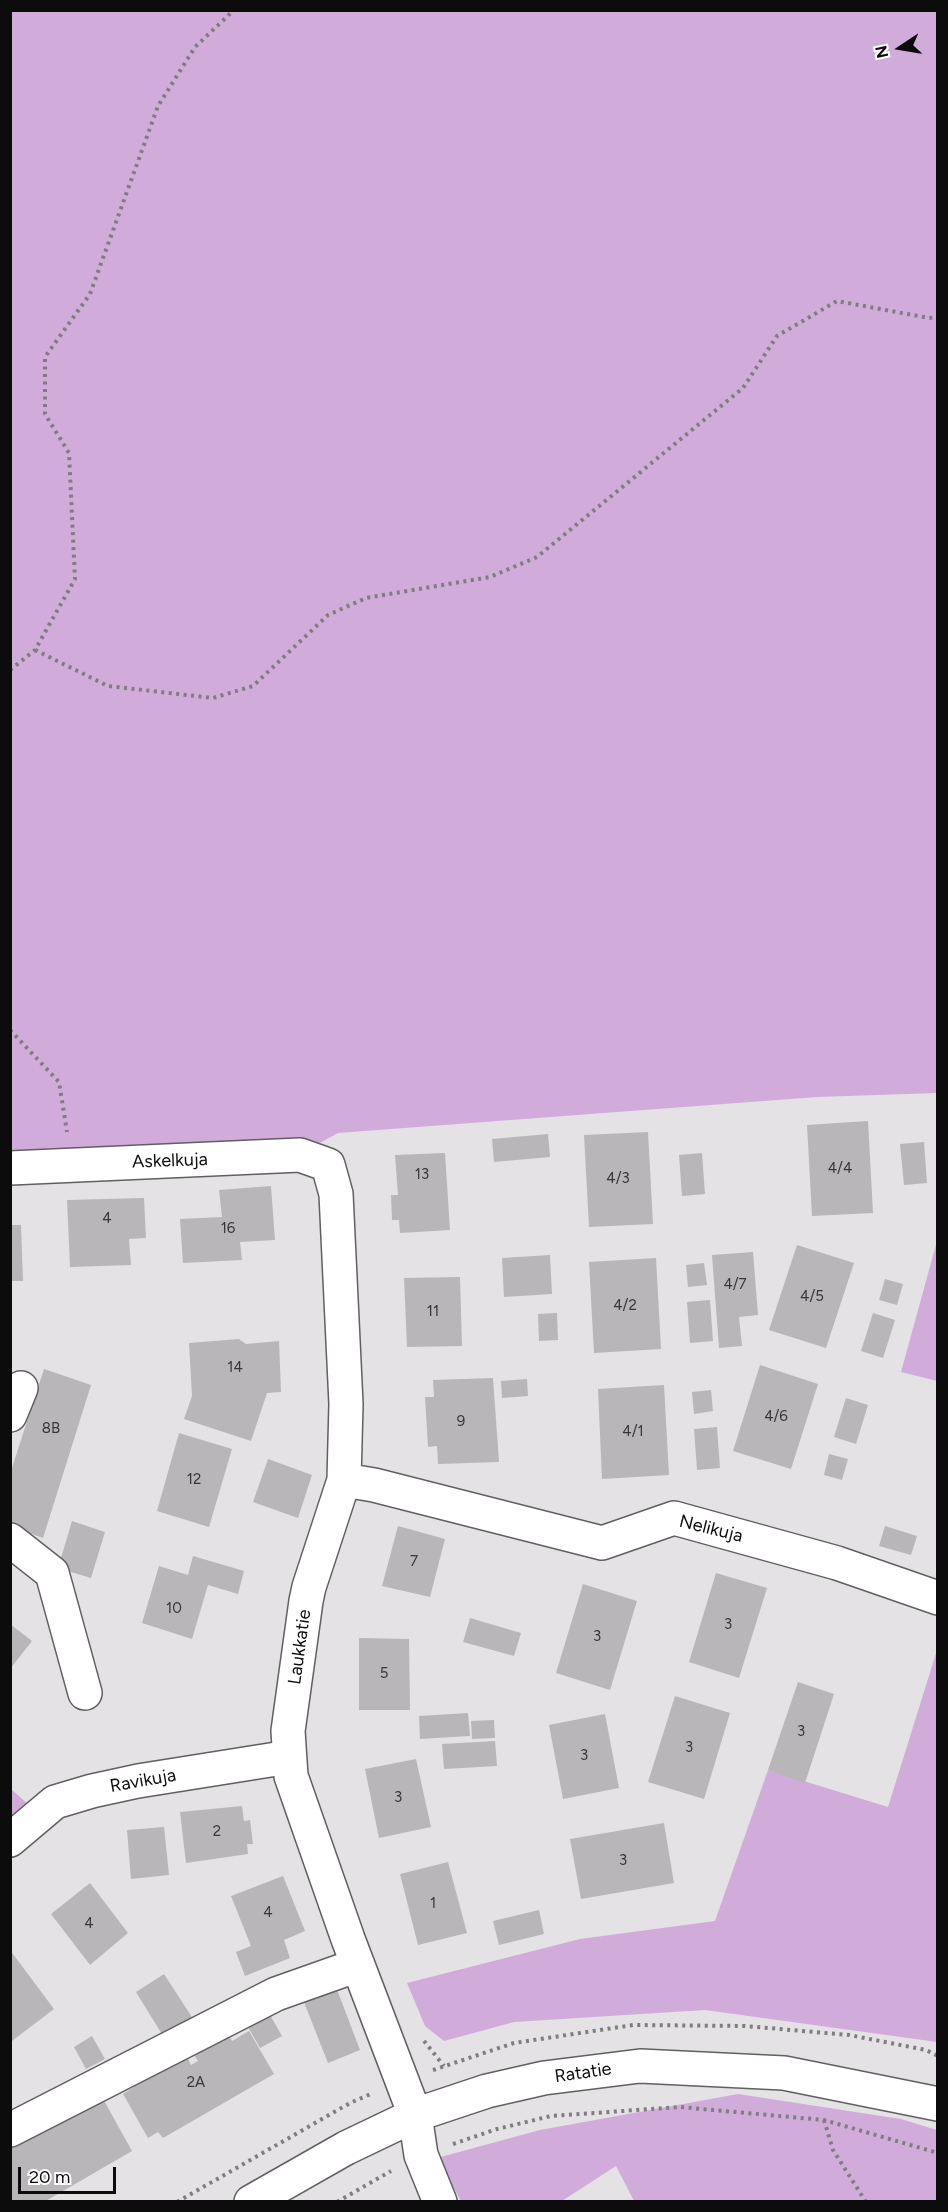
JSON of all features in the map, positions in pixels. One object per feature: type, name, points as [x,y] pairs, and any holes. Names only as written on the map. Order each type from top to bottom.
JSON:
[{"type":"street","name":"Askelkuja","points":[[10,1168],[300,1155],[328,1165]]},
{"type":"street","name":"Laukkatie","points":[[328,1165],[336,1194],[346,1404],[344,1480],[309,1587],[288,1731],[291,1776],[358,1965],[415,2115],[421,2156],[440,2202]]},
{"type":"street","name":"Nelikuja","points":[[344,1480],[374,1485],[602,1543],[674,1518],[837,1563],[938,1599]]},
{"type":"street","points":[[10,1540],[52,1573],[85,1693]]},
{"type":"street","name":"Ravikuja","points":[[10,1839],[55,1802],[138,1781],[289,1757]]},
{"type":"street","points":[[10,2130],[276,1994],[358,1965]]},
{"type":"street","name":"Ratatie","points":[[251,2202],[346,2148],[415,2115],[488,2091],[544,2078],[640,2066],[784,2073],[938,2104]]},
{"type":"path","points":[[10,670],[35,650],[75,579],[69,453],[45,414],[45,357],[90,294],[158,106],[195,47],[234,10]]},
{"type":"path","points":[[35,650],[108,686],[213,698],[253,686],[328,615],[366,598],[490,577],[537,557],[743,388],[777,336],[837,302],[928,318],[938,317]]},
{"type":"path","points":[[10,1030],[59,1082],[73,1165]]},
{"type":"path","points":[[423,2040],[444,2066]]},
{"type":"path","points":[[337,2202],[421,2156],[497,2129],[551,2116],[680,2107],[824,2120],[938,2153]]},
{"type":"path","points":[[824,2120],[833,2150],[866,2202]]},
{"type":"shaded area","points":[[10,11],[937,11],[937,1093],[817,1097],[338,1133],[301,1153],[11,1166]]},
{"type":"shaded area","points":[[937,1241],[937,1381],[901,1372]]},
{"type":"shaded area","points":[[937,1650],[937,2042],[705,2010],[514,2022],[444,2041],[425,2026],[407,1983],[580,1939],[715,1921],[768,1770],[888,1807]]},
{"type":"shaded area","points":[[11,1789],[30,1806],[11,1822]]},
{"type":"shaded area","points":[[738,2094],[901,2119],[937,2130],[937,2201],[634,2201],[616,2166],[562,2201],[461,2201],[437,2158],[540,2130]]},
{"type":"building","points":[[868,1121],[873,1213],[812,1216],[807,1125]]},
{"type":"building","points":[[648,1132],[653,1224],[589,1227],[584,1135]]},
{"type":"building","points":[[548,1134],[550,1157],[494,1162],[492,1139]]},
{"type":"building","points":[[924,1142],[927,1183],[904,1185],[900,1144]]},
{"type":"building","points":[[445,1153],[450,1230],[400,1233],[399,1220],[392,1220],[391,1195],[398,1195],[395,1155]]},
{"type":"building","points":[[702,1153],[705,1194],[682,1196],[679,1155]]},
{"type":"building","points":[[271,1186],[275,1240],[240,1242],[242,1260],[183,1263],[180,1219],[222,1217],[219,1190]]},
{"type":"building","points":[[144,1198],[146,1238],[129,1239],[131,1265],[70,1267],[67,1200]]},
{"type":"building","points":[[10,1225],[21,1225],[23,1281],[10,1281]]},
{"type":"building","points":[[797,1245],[854,1263],[826,1348],[769,1330]]},
{"type":"building","points":[[753,1252],[758,1315],[739,1317],[742,1346],[719,1348],[712,1255]]},
{"type":"building","points":[[550,1255],[552,1294],[504,1297],[502,1258]]},
{"type":"building","points":[[656,1258],[661,1349],[594,1353],[589,1262]]},
{"type":"building","points":[[704,1263],[707,1285],[688,1287],[686,1265]]},
{"type":"building","points":[[460,1277],[462,1346],[407,1347],[404,1278]]},
{"type":"building","points":[[885,1279],[903,1284],[897,1305],[879,1300]]},
{"type":"building","points":[[710,1300],[713,1341],[690,1343],[687,1302]]},
{"type":"building","points":[[557,1313],[558,1340],[539,1341],[538,1314]]},
{"type":"building","points":[[873,1313],[895,1320],[883,1358],[861,1351]]},
{"type":"building","points":[[239,1339],[246,1344],[279,1341],[281,1392],[267,1393],[251,1441],[184,1419],[192,1396],[189,1343]]},
{"type":"building","points":[[760,1365],[818,1384],[791,1469],[733,1451]]},
{"type":"building","points":[[44,1369],[91,1385],[43,1538],[10,1526],[10,1474]]},
{"type":"building","points":[[493,1378],[499,1462],[438,1464],[437,1446],[428,1447],[425,1397],[434,1397],[433,1380]]},
{"type":"building","points":[[527,1379],[528,1396],[502,1398],[501,1381]]},
{"type":"building","points":[[664,1385],[669,1475],[602,1479],[598,1389]]},
{"type":"building","points":[[711,1390],[713,1411],[694,1414],[692,1392]]},
{"type":"building","points":[[846,1398],[868,1405],[856,1444],[834,1437]]},
{"type":"building","points":[[717,1427],[720,1468],[697,1470],[694,1429]]},
{"type":"building","points":[[179,1433],[232,1449],[209,1527],[157,1511]]},
{"type":"building","points":[[829,1454],[848,1459],[842,1480],[824,1475]]},
{"type":"building","points":[[268,1459],[312,1475],[298,1518],[253,1502]]},
{"type":"building","points":[[72,1521],[105,1532],[91,1578],[58,1568]]},
{"type":"building","points":[[398,1526],[445,1539],[430,1597],[382,1586]]},
{"type":"building","points":[[885,1526],[917,1536],[911,1555],[879,1546]]},
{"type":"building","points":[[193,1556],[244,1571],[238,1594],[208,1585],[192,1639],[142,1623],[159,1566],[188,1575]]},
{"type":"building","points":[[716,1573],[767,1588],[739,1678],[689,1662]]},
{"type":"building","points":[[583,1584],[637,1601],[610,1690],[556,1673]]},
{"type":"building","points":[[470,1618],[521,1633],[514,1656],[463,1642]]},
{"type":"building","points":[[10,1624],[32,1641],[10,1669]]},
{"type":"building","points":[[359,1638],[409,1639],[410,1710],[359,1710]]},
{"type":"building","points":[[798,1682],[834,1694],[805,1783],[768,1770]]},
{"type":"building","points":[[675,1696],[730,1713],[704,1799],[648,1782]]},
{"type":"building","points":[[468,1713],[470,1736],[420,1739],[419,1716]]},
{"type":"building","points":[[605,1714],[619,1788],[563,1799],[549,1725]]},
{"type":"building","points":[[494,1720],[495,1738],[472,1739],[471,1721]]},
{"type":"building","points":[[495,1741],[497,1766],[444,1769],[442,1744]]},
{"type":"building","points":[[416,1759],[431,1827],[379,1838],[365,1769]]},
{"type":"building","points":[[242,1806],[244,1821],[250,1820],[253,1844],[247,1844],[248,1854],[186,1863],[180,1812]]},
{"type":"building","points":[[664,1823],[674,1883],[581,1899],[570,1839]]},
{"type":"building","points":[[164,1827],[169,1875],[131,1879],[127,1830]]},
{"type":"building","points":[[448,1862],[467,1933],[418,1945],[400,1874]]},
{"type":"building","points":[[283,1876],[305,1931],[284,1940],[290,1958],[245,1976],[236,1952],[251,1946],[231,1896]]},
{"type":"building","points":[[90,1883],[128,1933],[90,1965],[51,1914]]},
{"type":"building","points":[[539,1910],[544,1934],[499,1945],[493,1921]]},
{"type":"building","points":[[10,1950],[54,2009],[12,2041],[10,2039]]},
{"type":"building","points":[[164,1974],[197,2025],[168,2044],[136,1992]]},
{"type":"building","points":[[333,1979],[360,2050],[328,2063],[300,1992]]},
{"type":"building","points":[[270,2015],[282,2036],[260,2048],[248,2027]]},
{"type":"building","points":[[249,2031],[274,2074],[163,2138],[158,2132],[148,2138],[123,2094],[134,2087],[129,2078],[187,2057],[191,2065],[198,2061],[192,2052],[227,2032],[232,2041]]},
{"type":"building","points":[[92,2036],[105,2059],[86,2069],[74,2047]]},
{"type":"building","points":[[102,2097],[132,2151],[44,2202],[10,2202],[10,2149]]}]
